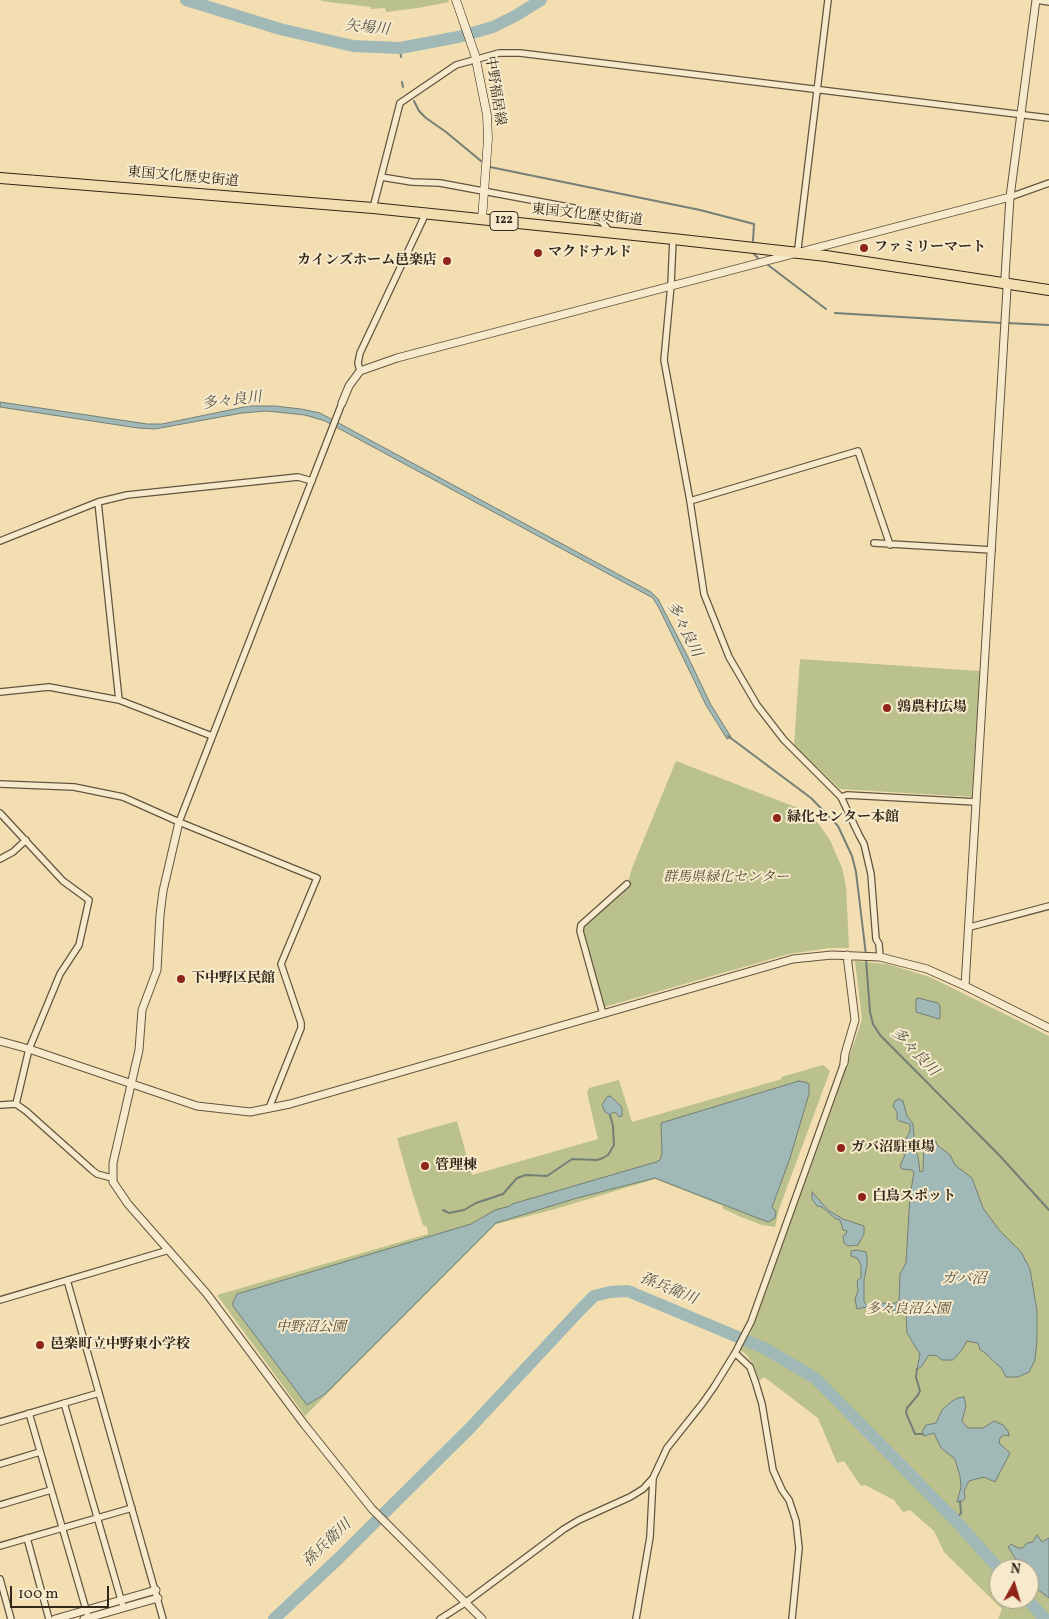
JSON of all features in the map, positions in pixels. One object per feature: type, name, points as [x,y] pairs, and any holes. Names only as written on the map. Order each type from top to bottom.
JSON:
[{"type":"highway","name":"東国文化歴史街道","points":[[0,178],[373,208],[610,232],[796,253],[1049,290]]},
{"type":"main road","name":"中野福居線","points":[[457,0],[476,57],[484,91],[488,139],[482,219]]},
{"type":"street","points":[[796,253],[828,0]]},
{"type":"street","points":[[966,986],[992,550],[1010,197],[1036,0],[1049,2]]},
{"type":"street","points":[[373,208],[400,103],[456,65],[476,57],[498,53],[520,53],[1049,118]]},
{"type":"street","points":[[381,177],[412,182],[440,183],[574,208],[602,222],[610,232]]},
{"type":"street","points":[[482,1619],[374,1511],[298,1416],[208,1294],[128,1204],[115,1187],[112,1178],[113,1163],[139,1050],[144,1001],[157,970],[163,890],[179,822],[338,412],[349,386],[360,371],[397,358],[1010,197],[1049,183]]},
{"type":"street","points":[[360,371],[358,363],[360,353],[426,213]]},
{"type":"street","points":[[674,239],[664,360],[690,501],[704,594],[729,657],[757,705],[784,740],[841,797],[864,844],[871,874],[876,939],[879,944],[878,957]]},
{"type":"street","points":[[690,501],[858,451],[890,545]]},
{"type":"street","points":[[0,541],[98,502],[126,495],[298,477],[312,481]]},
{"type":"street","points":[[98,502],[120,700]]},
{"type":"street","points":[[874,543],[992,550]]},
{"type":"street","points":[[0,692],[49,687],[120,700],[212,736]]},
{"type":"street","points":[[0,784],[74,786],[123,796],[179,822],[318,878],[281,964],[301,1028],[269,1108]]},
{"type":"street","points":[[841,797],[846,795],[976,802]]},
{"type":"street","points":[[0,813],[63,881],[89,900],[79,945],[60,974],[29,1049],[16,1104]]},
{"type":"street","points":[[0,860],[13,852],[26,840]]},
{"type":"street","points":[[603,1014],[580,931],[581,924],[627,884]]},
{"type":"street","points":[[970,927],[1049,906]]},
{"type":"street","points":[[0,1041],[197,1106],[250,1112],[307,1099],[793,959],[819,955],[878,957],[927,969],[966,986],[1049,1028]]},
{"type":"street","points":[[440,1619],[465,1603],[564,1529],[644,1489],[653,1478],[672,1440],[702,1404],[736,1351],[746,1332],[817,1142],[844,1063],[855,1020],[847,955]]},
{"type":"street","points":[[0,1105],[16,1104],[97,1174],[112,1178]]},
{"type":"street","points":[[0,1300],[169,1250]]},
{"type":"street","points":[[67,1280],[163,1619]]},
{"type":"street","points":[[736,1351],[750,1367],[762,1404],[773,1470],[789,1500],[796,1521],[799,1548],[792,1619]]},
{"type":"street","points":[[0,1422],[99,1393]]},
{"type":"street","points":[[64,1403],[122,1604]]},
{"type":"street","points":[[29,1413],[86,1616]]},
{"type":"street","points":[[0,1464],[40,1452]]},
{"type":"street","points":[[636,1619],[650,1537],[653,1478]]},
{"type":"street","points":[[0,1505],[51,1490]]},
{"type":"street","points":[[0,1546],[132,1508]]},
{"type":"street","points":[[27,1538],[49,1619]]},
{"type":"street","points":[[0,1579],[1,1589],[12,1619]]},
{"type":"street","points":[[55,1619],[86,1616],[156,1590]]},
{"type":"street","points":[[122,1604],[158,1598]]},
{"type":"green space","points":[[321,0],[448,0],[449,2],[386,12],[385,8],[371,9],[371,7]]},
{"type":"green space","name":"鶉農村広場","points":[[800,659],[980,671],[972,797],[840,789],[794,745]]},
{"type":"green space","name":"群馬県緑化センター","points":[[676,761],[798,808],[815,819],[830,840],[842,868],[846,886],[849,948],[830,948],[789,954],[604,1007],[583,931],[584,926],[624,889],[629,887],[632,868]]},
{"type":"green space","name":"多々良沼公園","points":[[855,961],[887,964],[930,977],[1049,1036],[1049,1619],[998,1619],[1002,1609],[1039,1609],[1039,1559],[989,1559],[989,1596],[944,1552],[934,1531],[910,1510],[903,1512],[894,1500],[865,1485],[861,1486],[844,1461],[837,1463],[818,1418],[764,1377],[759,1381],[754,1366],[746,1354],[740,1350],[751,1332],[835,1100],[862,1019]]},
{"type":"green space","name":"中野沼公園","points":[[823,1065],[830,1071],[779,1209],[775,1227],[762,1225],[741,1217],[722,1208],[723,1206],[655,1179],[552,1210],[496,1224],[305,1416],[217,1295],[428,1234],[427,1227],[423,1225],[411,1188],[397,1138],[457,1121],[472,1175],[598,1139],[587,1093],[589,1088],[619,1080],[632,1122],[782,1079],[781,1077]]},
{"type":"water","points":[[0,402],[147,424],[162,424],[249,406],[275,406],[320,413],[651,592],[658,599],[711,705],[731,737],[727,739],[706,705],[653,598],[325,421],[305,415],[267,411],[242,413],[155,429],[0,407]]},
{"type":"water","points":[[916,999],[938,1003],[940,1006],[940,1018],[916,1012]]},
{"type":"water","name":"中野沼公園","points":[[799,1081],[809,1084],[809,1094],[790,1158],[772,1207],[776,1212],[775,1218],[768,1222],[655,1178],[577,1198],[496,1223],[325,1394],[307,1405],[233,1306],[237,1294],[471,1224],[495,1210],[512,1204],[656,1162],[660,1160],[662,1153],[661,1123]]},
{"type":"water","points":[[610,1096],[622,1108],[622,1116],[619,1117],[613,1112],[610,1115],[605,1112],[602,1105],[607,1097]]},
{"type":"water","name":"ガバ沼","points":[[899,1099],[903,1101],[907,1116],[913,1124],[920,1172],[923,1171],[924,1145],[926,1141],[935,1139],[937,1145],[950,1155],[955,1165],[972,1178],[983,1208],[999,1230],[1021,1252],[1030,1269],[1037,1311],[1035,1360],[1029,1372],[1018,1377],[1006,1377],[1002,1369],[980,1350],[978,1343],[967,1341],[953,1360],[942,1360],[937,1356],[929,1355],[921,1367],[917,1369],[920,1354],[907,1333],[906,1314],[903,1311],[867,1307],[857,1309],[855,1299],[858,1291],[857,1281],[861,1277],[861,1265],[857,1258],[851,1256],[851,1251],[866,1252],[867,1265],[864,1280],[864,1302],[867,1305],[872,1302],[893,1304],[899,1301],[900,1274],[906,1263],[910,1196],[914,1172],[902,1169],[900,1166],[905,1155],[901,1152],[900,1141],[906,1139],[910,1131],[910,1124],[897,1119],[897,1112],[893,1106],[895,1101]]},
{"type":"water","points":[[812,1192],[828,1210],[843,1219],[864,1226],[864,1234],[858,1245],[848,1246],[844,1243],[843,1236],[847,1231],[843,1230],[840,1220],[836,1219],[822,1207],[817,1206],[812,1199]]},
{"type":"water","points":[[964,1397],[966,1406],[962,1421],[968,1428],[983,1428],[994,1421],[1003,1425],[1008,1431],[1009,1436],[1004,1435],[1000,1438],[999,1443],[1010,1453],[995,1482],[984,1477],[969,1481],[964,1491],[965,1499],[957,1502],[961,1487],[955,1459],[941,1448],[934,1433],[924,1436],[922,1432],[926,1425],[936,1423],[942,1410],[952,1401]]},
{"type":"water","points":[[1037,1535],[1042,1542],[1049,1538],[1049,1598],[1039,1590],[1039,1559],[1016,1559],[1008,1547],[1011,1544],[1018,1548],[1023,1548],[1027,1543],[1033,1542]]},
{"type":"waterway","name":"矢場川","points":[[186,0],[280,29],[353,46],[400,48],[458,37],[493,27],[541,0]]},
{"type":"waterway","points":[[400,48],[401,57]]},
{"type":"waterway","points":[[402,82],[403,87]]},
{"type":"waterway","points":[[414,101],[419,111],[426,118],[481,161]]},
{"type":"waterway","points":[[490,167],[700,210],[754,224],[753,241]]},
{"type":"waterway","points":[[752,252],[758,258]]},
{"type":"waterway","points":[[768,265],[826,309]]},
{"type":"waterway","points":[[835,313],[1002,323]]},
{"type":"waterway","points":[[1007,323],[1049,325]]},
{"type":"waterway","name":"多々良川","points":[[728,736],[811,798],[838,826],[852,856],[856,872],[866,955]]},
{"type":"waterway","name":"多々良川","points":[[866,959],[870,1012],[873,1024],[880,1035],[1000,1156],[1049,1210]]},
{"type":"waterway","points":[[443,1210],[449,1213],[464,1210],[476,1203],[503,1194],[517,1178],[526,1175],[547,1176],[572,1159],[597,1160],[603,1158],[608,1155],[614,1145],[613,1126],[610,1115]]},
{"type":"waterway","name":"孫兵衛川","points":[[274,1619],[338,1559],[471,1427],[594,1296],[610,1292],[628,1291],[764,1348],[815,1378],[955,1520],[990,1559]]},
{"type":"waterway","points":[[917,1369],[916,1377],[920,1391],[907,1408],[906,1413],[915,1434],[923,1434]]},
{"type":"waterway","points":[[955,1520],[961,1513],[960,1501]]},
{"type":"waterway","name":"孫兵衛川","points":[[1036,1609],[1045,1619]]},
{"type":"place","name":"ファミリーマート","points":[[864,248]]},
{"type":"place","name":"マクドナルド","points":[[538,253]]},
{"type":"place","name":"カインズホーム邑楽店","points":[[447,261]]},
{"type":"place","name":"鶉農村広場","points":[[887,708]]},
{"type":"place","name":"緑化センター本館","points":[[777,818]]},
{"type":"place","name":"下中野区民館","points":[[181,979]]},
{"type":"place","name":"ガバ沼駐車場","points":[[841,1148]]},
{"type":"place","name":"管理棟","points":[[425,1166]]},
{"type":"place","name":"白鳥スポット","points":[[862,1197]]},
{"type":"place","name":"邑楽町立中野東小学校","points":[[40,1345]]}]
